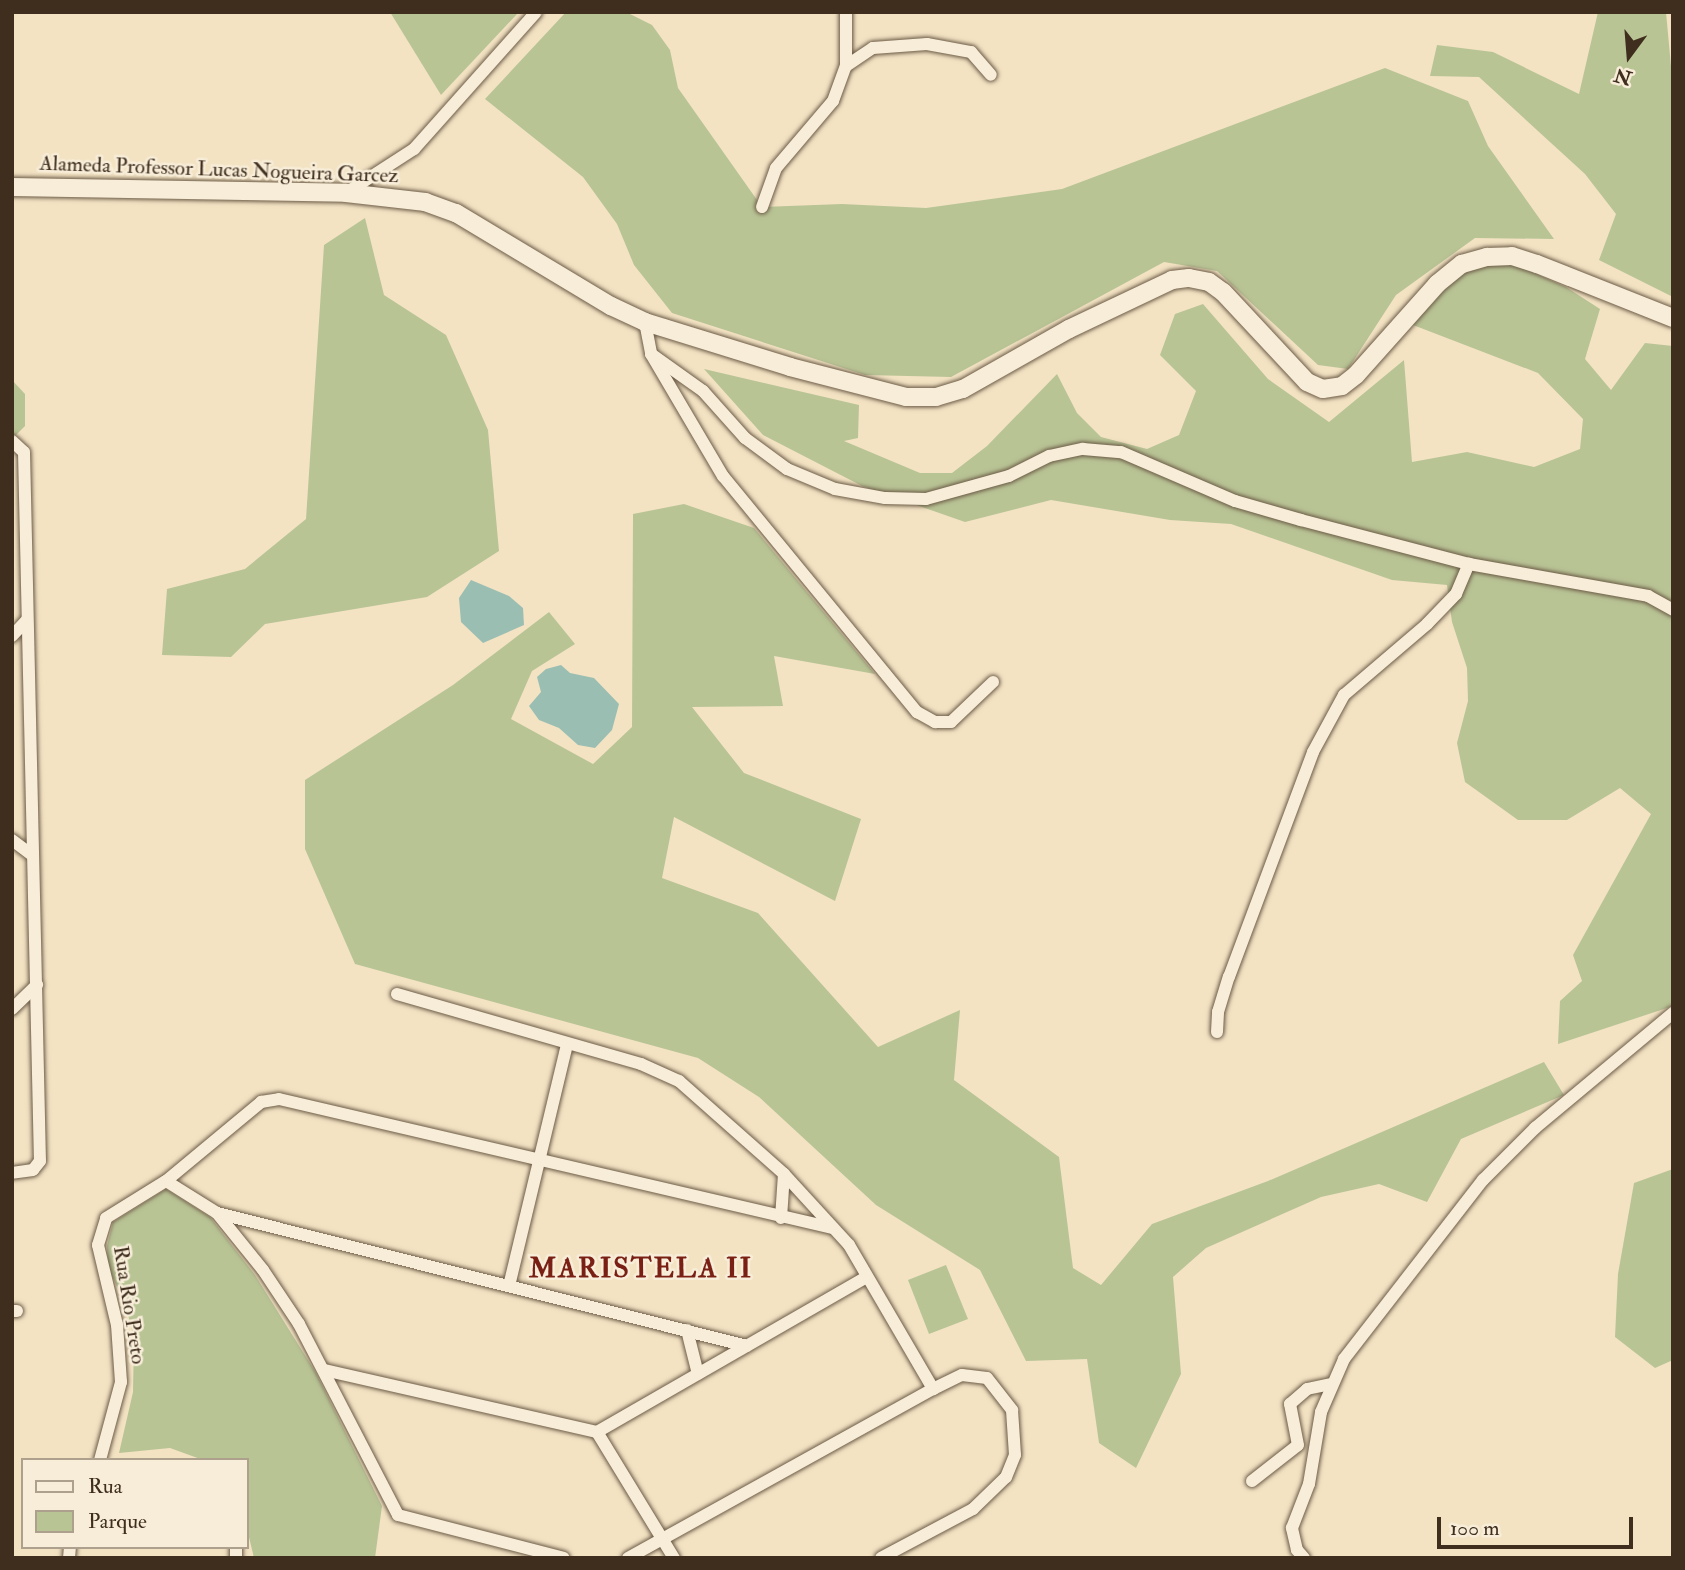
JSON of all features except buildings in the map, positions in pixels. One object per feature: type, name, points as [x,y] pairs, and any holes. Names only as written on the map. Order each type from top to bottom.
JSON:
[{"type":"main road","name":"Alameda Professor Lucas Nogueira Garcez","points":[[12,187],[346,193],[425,202],[456,213],[611,306],[645,321],[790,367],[906,397],[936,397],[962,388],[1149,291],[1189,278],[1209,282],[1223,292],[1307,382],[1323,389],[1342,386],[1356,375],[1437,284],[1462,264],[1487,257],[1512,256],[1537,264],[1673,318]]},
{"type":"street","points":[[346,193],[414,149],[536,12]]},
{"type":"street","points":[[762,207],[776,168],[833,101],[846,66],[846,12]]},
{"type":"street","points":[[846,66],[873,48],[927,44],[971,52],[990,75]]},
{"type":"street","points":[[645,321],[651,354],[723,476],[917,712],[935,722],[951,722],[993,682]]},
{"type":"street","points":[[651,354],[704,391],[745,438],[787,469],[835,489],[885,498],[926,499],[1009,477],[1049,456],[1083,449],[1121,452],[1235,501],[1469,564],[1648,596],[1673,610]]},
{"type":"street","points":[[12,1173],[37,1167],[37,985],[26,621],[17,443]]},
{"type":"street","points":[[1217,1032],[1229,977],[1313,751],[1344,695],[1427,624],[1456,594],[1469,564]]},
{"type":"street","points":[[12,636],[26,621]]},
{"type":"street","points":[[12,840],[32,855]]},
{"type":"street","points":[[12,1009],[37,985]]},
{"type":"street","points":[[397,994],[641,1065],[680,1081],[785,1174],[849,1245],[933,1389]]},
{"type":"street","points":[[1304,1558],[1297,1550],[1292,1528],[1309,1484],[1330,1384],[1344,1359],[1483,1180],[1535,1128],[1673,1013]]},
{"type":"street","points":[[509,1286],[567,1044]]},
{"type":"street","points":[[747,1346],[217,1213],[166,1181],[247,1111],[279,1099],[833,1228]]},
{"type":"street","points":[[781,1218],[785,1174]]},
{"type":"street","name":"Rua Rio Preto","points":[[101,1458],[121,1382],[122,1351],[98,1245],[106,1218],[166,1181]]},
{"type":"street","points":[[217,1213],[263,1270],[324,1370],[398,1515],[564,1558]]},
{"type":"street","points":[[324,1370],[597,1432],[867,1277]]},
{"type":"street","points":[[687,1330],[698,1374]]},
{"type":"street","points":[[628,1558],[664,1541],[933,1389],[962,1375],[987,1378],[1012,1410],[1014,1455],[1006,1477],[973,1509],[881,1558]]},
{"type":"street","points":[[1252,1481],[1298,1445],[1290,1404],[1307,1390],[1330,1384]]},
{"type":"street","points":[[597,1432],[674,1558]]},
{"type":"green space","points":[[390,12],[519,12],[441,95]]},
{"type":"green space","points":[[566,12],[626,12],[652,25],[670,50],[678,88],[762,207],[842,204],[926,208],[1062,189],[1385,68],[1468,101],[1488,146],[1554,239],[1475,238],[1396,295],[1348,369],[1318,365],[1217,271],[1164,262],[951,377],[865,375],[672,313],[634,265],[617,224],[583,177],[485,99]]},
{"type":"green space","points":[[1598,12],[1666,12],[1673,88],[1673,297],[1599,260],[1616,214],[1585,174],[1479,77],[1430,76],[1437,45],[1493,52],[1579,94]]},
{"type":"green space","points":[[365,218],[384,295],[446,335],[488,430],[499,551],[427,597],[265,624],[231,657],[162,655],[167,589],[245,569],[306,519],[324,245]]},
{"type":"green space","points":[[1495,256],[1566,287],[1600,309],[1585,359],[1611,390],[1645,343],[1673,346],[1673,1006],[1558,1044],[1560,1001],[1582,981],[1573,955],[1651,814],[1620,788],[1567,820],[1518,820],[1465,782],[1457,743],[1468,701],[1467,668],[1452,622],[1447,585],[1392,580],[1231,524],[1170,520],[1051,500],[965,522],[862,486],[763,435],[704,369],[859,405],[858,438],[844,441],[920,473],[952,473],[987,446],[1057,374],[1077,413],[1101,437],[1147,449],[1179,435],[1196,391],[1160,355],[1175,314],[1203,304],[1268,379],[1329,422],[1404,360],[1412,462],[1467,452],[1534,467],[1580,449],[1583,419],[1538,373],[1413,325],[1453,280]]},
{"type":"green space","points":[[12,380],[25,394],[25,426],[12,439]]},
{"type":"green space","points":[[684,504],[754,528],[875,674],[774,656],[783,706],[692,707],[744,773],[861,819],[835,901],[674,817],[662,878],[758,913],[878,1047],[960,1010],[954,1080],[1059,1157],[1073,1268],[1101,1285],[1152,1224],[1268,1181],[1544,1062],[1564,1095],[1461,1139],[1427,1202],[1379,1184],[1321,1197],[1206,1248],[1173,1277],[1181,1374],[1136,1468],[1099,1443],[1087,1359],[1026,1361],[980,1270],[876,1205],[759,1097],[698,1058],[355,964],[305,849],[305,780],[453,685],[549,612],[575,644],[532,671],[511,719],[593,764],[632,727],[633,514]]},
{"type":"green space","points":[[1673,1169],[1673,1360],[1655,1368],[1615,1337],[1618,1274],[1634,1183]]},
{"type":"green space","points":[[166,1189],[210,1217],[255,1275],[316,1373],[382,1506],[375,1558],[254,1558],[248,1533],[248,1458],[198,1458],[170,1448],[119,1453],[133,1392],[134,1338],[125,1303],[108,1268],[107,1246],[113,1222]]},
{"type":"green space","points":[[946,1265],[968,1319],[929,1334],[908,1280]]},
{"type":"water","points":[[471,580],[509,596],[523,608],[524,625],[483,643],[461,622],[459,598]]},
{"type":"water","points":[[561,665],[570,673],[594,678],[619,704],[612,730],[595,748],[578,745],[559,728],[539,720],[529,706],[541,692],[537,677],[546,669]]},
{"type":"district","name":"MARISTELA II","points":[[641,1269]]}]
